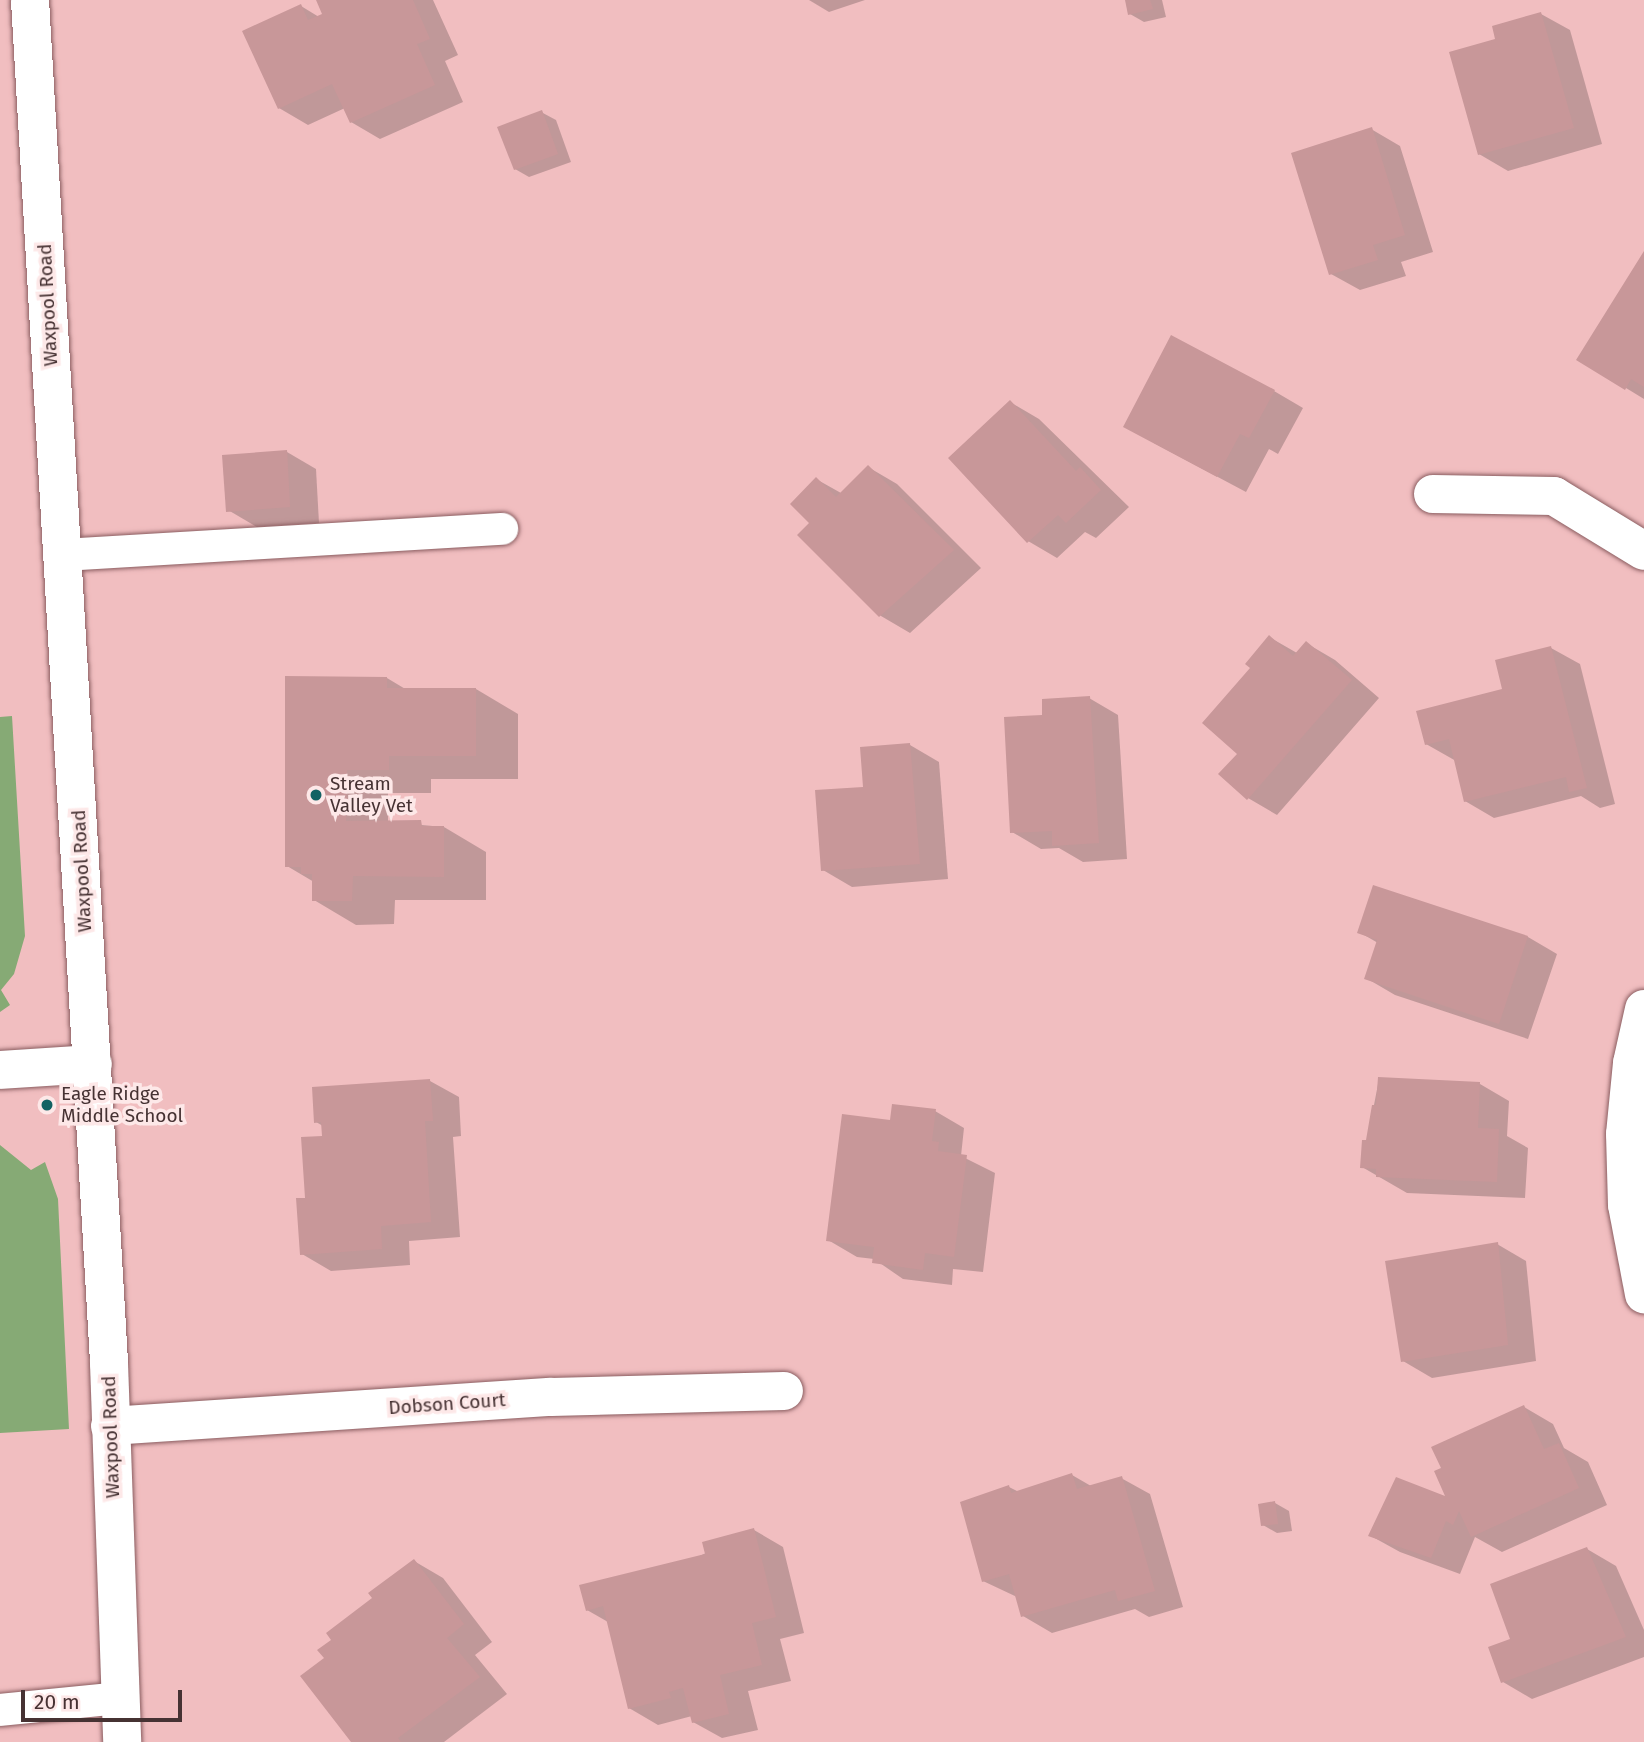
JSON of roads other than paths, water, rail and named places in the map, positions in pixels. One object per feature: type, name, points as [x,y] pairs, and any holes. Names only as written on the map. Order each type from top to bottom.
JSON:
[{"type":"street","name":"Waxpool Road","points":[[30,0],[93,1064],[122,1742]]},
{"type":"street","points":[[1433,494],[1554,496],[1644,551]]},
{"type":"street","points":[[1644,1009],[1632,1063],[1625,1134],[1627,1205],[1644,1294]]},
{"type":"street","points":[[0,1070],[93,1064]]},
{"type":"street","name":"Dobson Court","points":[[110,1426],[551,1397],[784,1391]]},
{"type":"lane","points":[[62,555],[502,529]]},
{"type":"lane","points":[[0,1710],[120,1698]]},
{"type":"place","name":"Stream Valley Vet","points":[[316,795]]},
{"type":"place","name":"Eagle Ridge Middle School","points":[[47,1105]]}]
